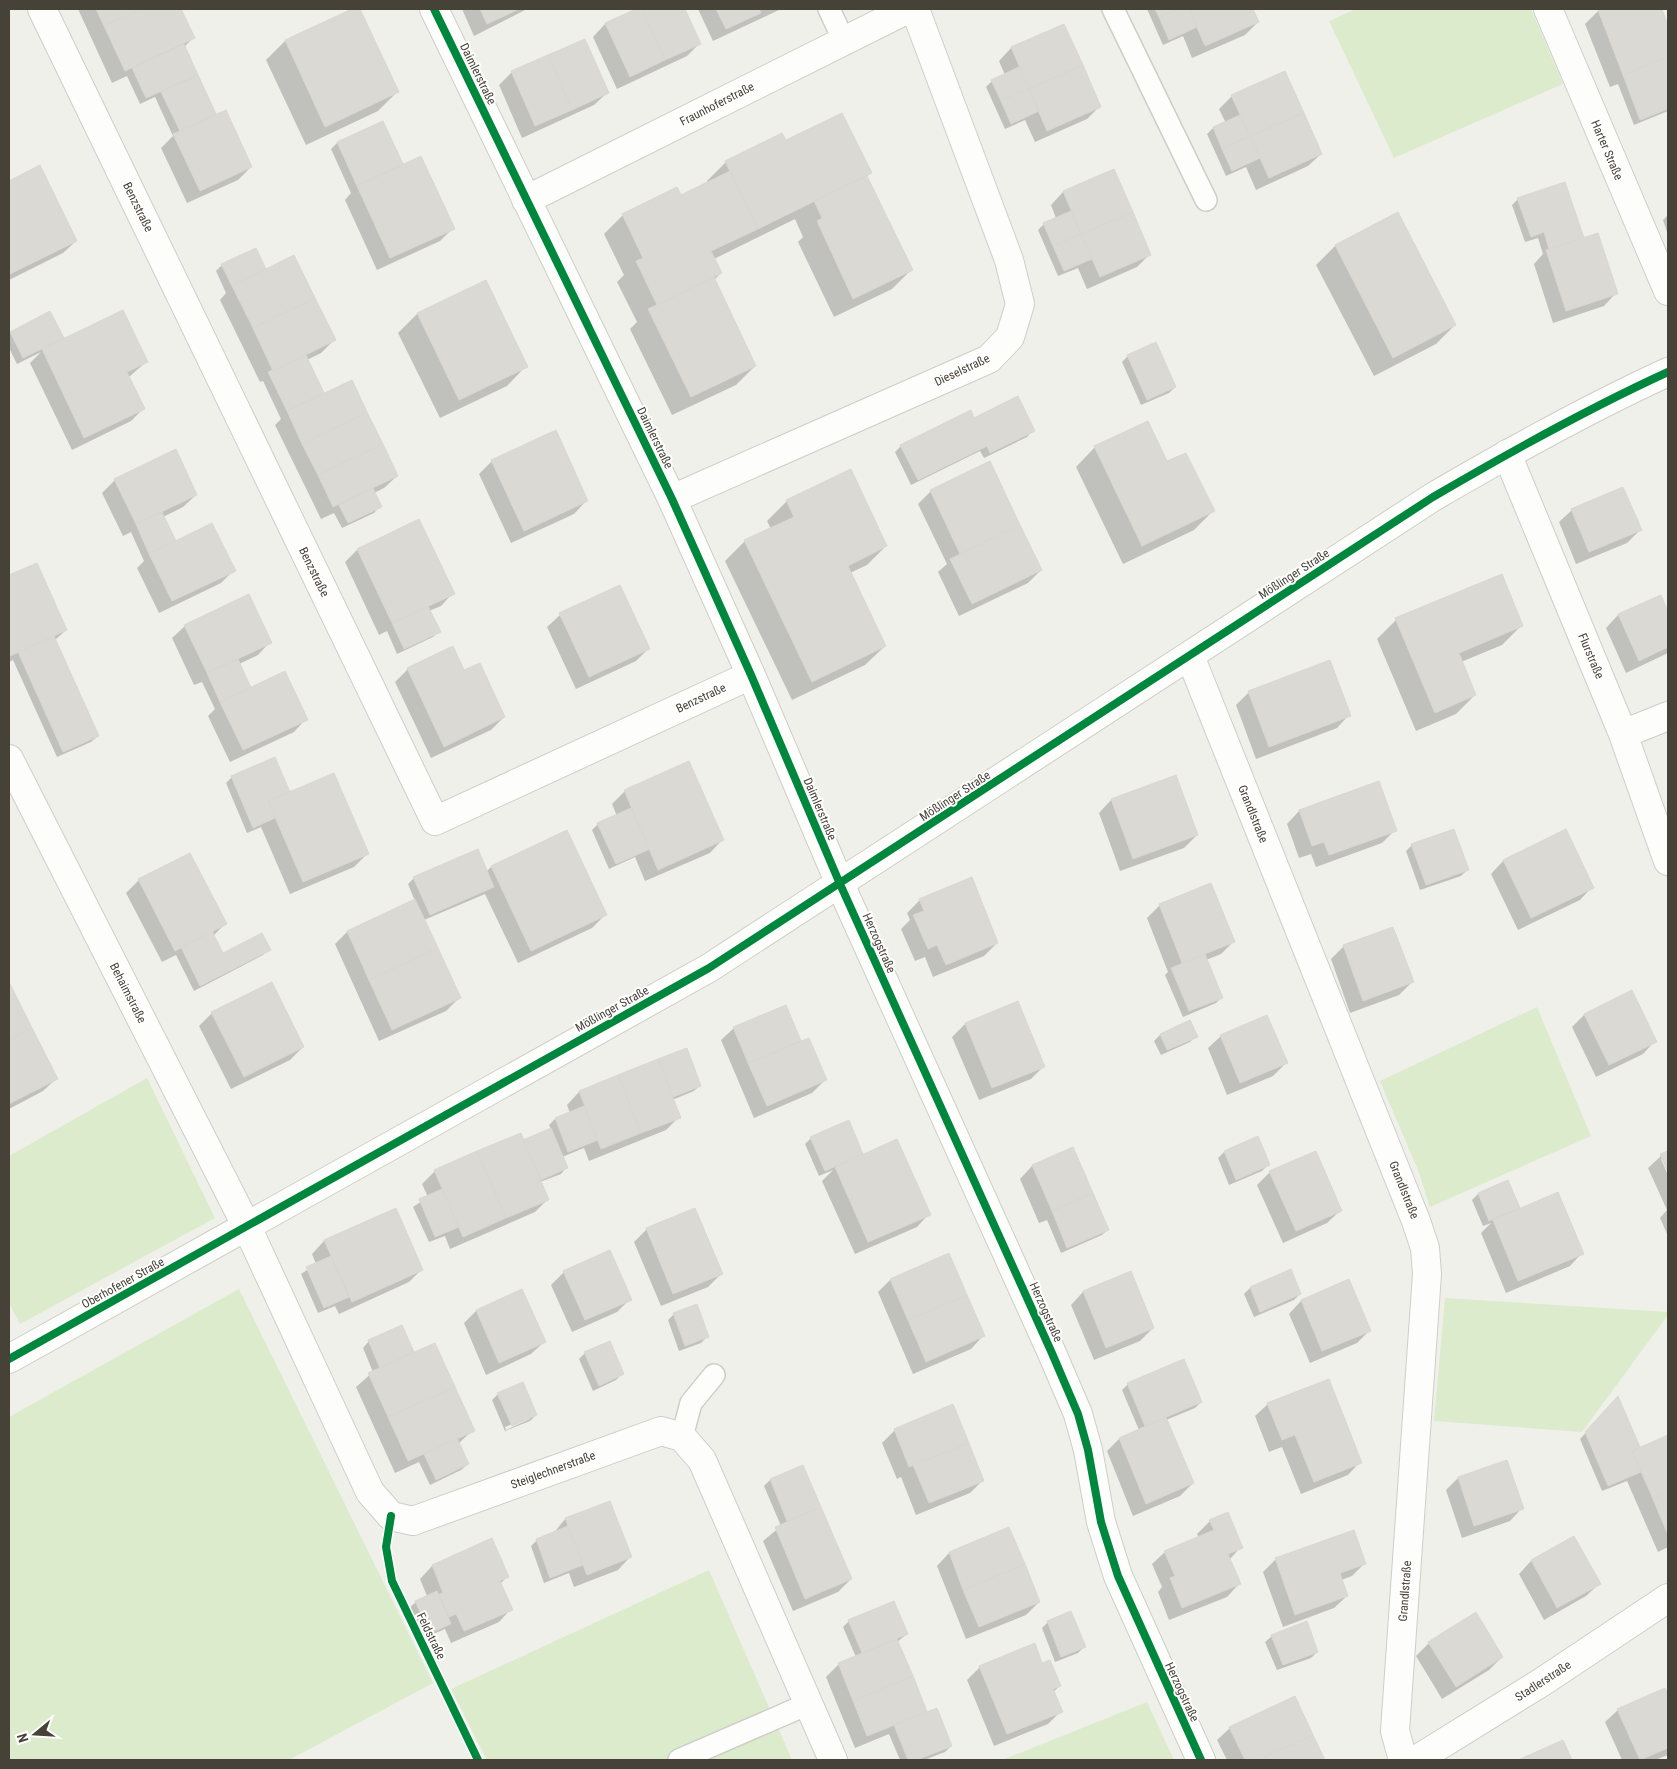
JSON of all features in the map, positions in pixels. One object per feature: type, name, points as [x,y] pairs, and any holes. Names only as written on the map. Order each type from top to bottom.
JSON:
[{"type":"street","name":"Benzstraße","points":[[42,9],[435,821],[751,675]]},
{"type":"street","name":"Daimlerstraße","points":[[434,9],[672,499],[751,675],[840,884]]},
{"type":"street","name":"Fraunhoferstraße","points":[[526,200],[908,9]]},
{"type":"street","name":"Dieselstraße","points":[[672,499],[989,359],[1010,337],[1020,304],[1009,260],[915,9]]},
{"type":"street","name":"Harter Straße","points":[[1548,9],[1668,291]]},
{"type":"street","name":"Mößlinger Straße","points":[[247,1226],[709,968],[1433,497],[1507,454],[1611,398],[1668,372]]},
{"type":"street","name":"Flurstraße","points":[[1507,454],[1623,734],[1668,861]]},
{"type":"street","name":"Grandlstraße","points":[[1190,656],[1416,1221],[1425,1248],[1427,1274],[1396,1732],[1403,1760]]},
{"type":"street","points":[[1623,734],[1668,716]]},
{"type":"street","name":"Behaimstraße","points":[[9,759],[247,1226]]},
{"type":"street","name":"Herzogstraße","points":[[840,884],[1007,1251],[1078,1414],[1088,1450],[1101,1522],[1118,1576],[1201,1760]]},
{"type":"street","name":"Oberhofener Straße","points":[[9,1359],[247,1226]]},
{"type":"street","name":"Steiglechnerstraße","points":[[247,1226],[370,1492],[390,1516],[413,1521],[661,1430],[682,1437]]},
{"type":"street","points":[[682,1437],[702,1460],[833,1760]]},
{"type":"street","name":"Stadlerstraße","points":[[1416,1760],[1542,1682],[1668,1598]]},
{"type":"lane","points":[[829,9],[844,41]]},
{"type":"lane","points":[[1113,9],[1206,200]]},
{"type":"lane","points":[[682,1437],[691,1404],[714,1375]]},
{"type":"lane","points":[[679,1760],[808,1704]]},
{"type":"green space","points":[[1356,9],[1531,9],[1563,84],[1394,158],[1329,21]]},
{"type":"green space","points":[[1537,1007],[1591,1136],[1430,1207],[1418,1170],[1380,1081]]},
{"type":"green space","points":[[147,1078],[215,1218],[20,1324],[9,1303],[9,1156]]},
{"type":"green space","points":[[239,1289],[433,1683],[289,1760],[9,1760],[9,1417]]},
{"type":"green space","points":[[1445,1298],[1668,1312],[1668,1315],[1582,1432],[1434,1421]]},
{"type":"green space","points":[[709,1570],[792,1760],[487,1760],[451,1689]]},
{"type":"green space","points":[[1147,1702],[1174,1760],[1002,1760]]},
{"type":"building","points":[[96,9],[141,9],[104,26]]},
{"type":"building","points":[[141,9],[181,9],[195,38],[125,71],[104,26]]},
{"type":"building","points":[[352,9],[360,9],[399,92],[325,127],[285,40]]},
{"type":"building","points":[[480,9],[519,9],[487,24]]},
{"type":"building","points":[[636,9],[642,9],[665,60],[630,77],[605,23]]},
{"type":"building","points":[[642,9],[685,9],[701,44],[665,60]]},
{"type":"building","points":[[716,9],[759,9],[761,13],[726,29]]},
{"type":"building","points":[[1155,9],[1178,9],[1159,17]]},
{"type":"building","points":[[1178,9],[1189,9],[1197,27],[1169,40],[1159,17]]},
{"type":"building","points":[[1189,9],[1253,9],[1259,22],[1205,46]]},
{"type":"building","points":[[1662,9],[1668,26],[1668,57],[1623,75],[1598,10]]},
{"type":"building","points":[[1064,24],[1083,65],[1029,89],[1011,47]]},
{"type":"building","points":[[585,39],[609,93],[572,110],[548,55]]},
{"type":"building","points":[[184,44],[198,75],[146,98],[132,68]]},
{"type":"building","points":[[548,55],[572,110],[535,126],[511,71]]},
{"type":"building","points":[[1668,57],[1668,109],[1640,120],[1623,75]]},
{"type":"building","points":[[1083,65],[1101,107],[1047,131],[1029,89]]},
{"type":"building","points":[[1019,67],[1029,89],[1001,101],[991,80]]},
{"type":"building","points":[[1285,71],[1304,113],[1250,136],[1231,95]]},
{"type":"building","points":[[198,75],[216,114],[180,131],[161,92]]},
{"type":"building","points":[[1029,89],[1039,111],[1011,124],[1001,101]]},
{"type":"building","points":[[226,110],[252,167],[200,191],[173,134]]},
{"type":"building","points":[[842,113],[872,173],[758,229],[725,161],[782,133],[786,140]]},
{"type":"building","points":[[1304,113],[1322,154],[1269,178],[1250,136]]},
{"type":"building","points":[[1240,115],[1250,136],[1222,149],[1213,127]]},
{"type":"building","points":[[383,121],[403,164],[357,186],[337,142]]},
{"type":"building","points":[[1250,136],[1260,158],[1232,171],[1222,149]]},
{"type":"building","points":[[421,156],[455,229],[390,258],[357,186]]},
{"type":"building","points":[[40,165],[77,241],[10,274],[9,181]]},
{"type":"building","points":[[1114,169],[1133,212],[1081,234],[1063,191]]},
{"type":"building","points":[[730,171],[758,229],[711,251],[722,273],[657,305],[636,261],[643,258],[622,214],[677,187],[681,195]]},
{"type":"building","points":[[867,176],[913,270],[853,299],[817,221],[822,218],[814,201]]},
{"type":"building","points":[[1565,182],[1584,238],[1549,249],[1544,232],[1531,237],[1517,198]]},
{"type":"building","points":[[1071,211],[1081,234],[1053,246],[1043,223]]},
{"type":"building","points":[[1133,212],[1151,255],[1100,277],[1081,234]]},
{"type":"building","points":[[1398,212],[1456,325],[1393,358],[1335,245]]},
{"type":"building","points":[[1598,233],[1618,294],[1566,311],[1546,250]]},
{"type":"building","points":[[1081,234],[1092,259],[1064,271],[1053,246]]},
{"type":"building","points":[[256,248],[266,269],[232,286],[221,264]]},
{"type":"building","points":[[294,255],[315,298],[253,328],[232,286]]},
{"type":"building","points":[[714,277],[756,366],[691,397],[648,309]]},
{"type":"building","points":[[486,280],[528,367],[459,400],[417,313]]},
{"type":"building","points":[[315,298],[336,340],[273,371],[253,328]]},
{"type":"building","points":[[123,310],[148,362],[127,372],[145,409],[84,438],[42,349]]},
{"type":"building","points":[[50,311],[64,338],[23,358],[10,332]]},
{"type":"building","points":[[1156,342],[1176,387],[1147,400],[1127,355]]},
{"type":"building","points":[[306,355],[324,393],[287,411],[268,372]]},
{"type":"building","points":[[352,380],[367,412],[302,444],[287,411]]},
{"type":"building","points":[[1018,396],[1035,431],[990,453],[987,446],[918,480],[900,445],[971,410],[974,418]]},
{"type":"building","points":[[367,412],[383,444],[318,475],[302,444]]},
{"type":"building","points":[[1148,421],[1167,461],[1186,453],[1215,511],[1142,546],[1094,446]]},
{"type":"building","points":[[556,430],[588,501],[524,531],[491,460]]},
{"type":"building","points":[[383,444],[398,476],[333,507],[318,475]]},
{"type":"building","points":[[176,449],[197,495],[136,524],[114,479]]},
{"type":"building","points":[[990,461],[1020,525],[960,554],[930,490]]},
{"type":"building","points":[[851,469],[887,546],[848,566],[886,646],[812,682],[744,540],[794,517],[786,500]]},
{"type":"building","points":[[1623,487],[1642,530],[1589,552],[1571,509]]},
{"type":"building","points":[[373,488],[382,507],[348,523],[339,505]]},
{"type":"building","points":[[162,512],[176,541],[149,554],[136,524]]},
{"type":"building","points":[[419,519],[455,594],[392,623],[357,549]]},
{"type":"building","points":[[212,523],[236,571],[172,601],[149,554]]},
{"type":"building","points":[[1020,525],[1042,570],[972,604],[950,559]]},
{"type":"building","points":[[37,563],[67,630],[10,656],[9,575]]},
{"type":"building","points":[[1502,574],[1523,626],[1459,653],[1476,695],[1435,713],[1395,618]]},
{"type":"building","points":[[620,585],[650,649],[589,677],[559,613]]},
{"type":"building","points":[[249,594],[272,643],[207,673],[184,625]]},
{"type":"building","points":[[1661,595],[1668,612],[1668,647],[1639,661],[1618,614]]},
{"type":"building","points":[[428,606],[441,632],[404,649],[392,623]]},
{"type":"building","points":[[54,636],[99,736],[63,752],[18,652]]},
{"type":"building","points":[[453,646],[464,670],[480,663],[505,717],[444,747],[407,668]]},
{"type":"building","points":[[238,659],[251,688],[220,702],[207,673]]},
{"type":"building","points":[[1330,660],[1351,716],[1269,747],[1248,691]]},
{"type":"building","points":[[285,671],[308,720],[243,750],[220,702]]},
{"type":"building","points":[[275,757],[290,792],[268,801],[275,818],[253,828],[231,776]]},
{"type":"building","points":[[689,761],[724,840],[658,870],[624,790]]},
{"type":"building","points":[[334,773],[369,854],[303,882],[268,801]]},
{"type":"building","points":[[1176,775],[1198,835],[1133,859],[1111,799]]},
{"type":"building","points":[[1379,781],[1397,831],[1329,855],[1324,842],[1312,846],[1299,810]]},
{"type":"building","points":[[631,808],[650,849],[616,864],[597,823]]},
{"type":"building","points":[[1454,829],[1469,870],[1426,885],[1411,844]]},
{"type":"building","points":[[1566,829],[1594,888],[1531,918],[1503,860]]},
{"type":"building","points":[[567,830],[607,915],[531,951],[491,866]]},
{"type":"building","points":[[478,849],[494,887],[430,915],[413,877]]},
{"type":"building","points":[[190,853],[227,924],[175,951],[138,879]]},
{"type":"building","points":[[972,877],[998,943],[946,965],[937,945],[928,949],[913,915],[924,911],[919,899]]},
{"type":"building","points":[[1211,883],[1235,942],[1182,963],[1159,904]]},
{"type":"building","points":[[415,899],[438,948],[369,980],[347,931]]},
{"type":"building","points":[[1393,927],[1414,982],[1363,1001],[1343,945]]},
{"type":"building","points":[[212,931],[223,953],[262,933],[271,950],[200,986],[181,947]]},
{"type":"building","points":[[438,948],[461,998],[392,1030],[369,980]]},
{"type":"building","points":[[1205,954],[1223,998],[1189,1011],[1171,968]]},
{"type":"building","points":[[9,982],[32,1028],[9,1040]]},
{"type":"building","points":[[272,982],[304,1047],[244,1077],[211,1012]]},
{"type":"building","points":[[1632,990],[1657,1042],[1609,1065],[1584,1014]]},
{"type":"building","points":[[1018,1001],[1045,1067],[992,1088],[965,1023]]},
{"type":"building","points":[[786,1005],[801,1041],[748,1063],[733,1027]]},
{"type":"building","points":[[1267,1015],[1288,1063],[1240,1083],[1220,1035]]},
{"type":"building","points":[[1190,1020],[1198,1037],[1167,1050],[1160,1034]]},
{"type":"building","points":[[32,1028],[58,1079],[9,1104],[9,1040]]},
{"type":"building","points":[[809,1038],[827,1080],[767,1106],[748,1063]]},
{"type":"building","points":[[687,1048],[701,1086],[673,1097],[658,1059]]},
{"type":"building","points":[[658,1059],[681,1118],[641,1133],[618,1075]]},
{"type":"building","points":[[618,1075],[641,1133],[601,1149],[579,1091]]},
{"type":"building","points":[[584,1106],[598,1140],[568,1152],[555,1118]]},
{"type":"building","points":[[849,1120],[863,1154],[825,1171],[810,1137]]},
{"type":"building","points":[[551,1128],[568,1168],[541,1180],[523,1140]]},
{"type":"building","points":[[521,1133],[549,1200],[506,1218],[477,1151]]},
{"type":"building","points":[[1258,1136],[1270,1165],[1236,1180],[1224,1151]]},
{"type":"building","points":[[897,1139],[931,1215],[868,1242],[835,1167]]},
{"type":"building","points":[[1073,1147],[1093,1193],[1052,1211],[1032,1165]]},
{"type":"building","points":[[477,1151],[506,1218],[463,1237],[434,1170]]},
{"type":"building","points":[[1316,1151],[1342,1211],[1296,1231],[1269,1171]]},
{"type":"building","points":[[1668,1151],[1668,1172],[1660,1154]]},
{"type":"building","points":[[1508,1180],[1520,1208],[1489,1221],[1478,1193]]},
{"type":"building","points":[[442,1189],[459,1227],[435,1237],[419,1199]]},
{"type":"building","points":[[1558,1192],[1584,1254],[1518,1281],[1493,1220]]},
{"type":"building","points":[[1093,1193],[1109,1230],[1067,1248],[1052,1211]]},
{"type":"building","points":[[396,1208],[423,1270],[352,1302],[324,1240]]},
{"type":"building","points":[[695,1208],[723,1274],[673,1294],[646,1228]]},
{"type":"building","points":[[610,1250],[632,1300],[585,1320],[563,1271]]},
{"type":"building","points":[[949,1253],[967,1295],[908,1320],[890,1279]]},
{"type":"building","points":[[331,1256],[349,1297],[324,1308],[306,1267]]},
{"type":"building","points":[[1291,1269],[1301,1294],[1260,1312],[1250,1287]]},
{"type":"building","points":[[1131,1271],[1154,1328],[1106,1348],[1083,1291]]},
{"type":"building","points":[[1349,1279],[1371,1331],[1322,1351],[1301,1300]]},
{"type":"building","points":[[522,1289],[546,1342],[499,1363],[476,1310]]},
{"type":"building","points":[[967,1295],[985,1336],[926,1362],[908,1320]]},
{"type":"building","points":[[697,1304],[709,1337],[685,1346],[673,1313]]},
{"type":"building","points":[[402,1325],[414,1352],[380,1368],[368,1340]]},
{"type":"building","points":[[610,1341],[624,1374],[599,1386],[584,1352]]},
{"type":"building","points":[[435,1343],[455,1387],[388,1417],[368,1373]]},
{"type":"building","points":[[1184,1359],[1202,1402],[1145,1426],[1127,1383]]},
{"type":"building","points":[[1329,1379],[1362,1463],[1314,1482],[1295,1435],[1282,1440],[1267,1403]]},
{"type":"building","points":[[523,1382],[537,1415],[512,1426],[497,1393]]},
{"type":"building","points":[[455,1387],[475,1431],[408,1461],[388,1417]]},
{"type":"building","points":[[1618,1396],[1640,1447],[1632,1451],[1641,1472],[1608,1486],[1585,1432]]},
{"type":"building","points":[[953,1404],[969,1443],[909,1467],[894,1429]]},
{"type":"building","points":[[1166,1417],[1194,1483],[1146,1504],[1119,1438]]},
{"type":"building","points":[[1668,1435],[1668,1492],[1653,1499],[1632,1451]]},
{"type":"building","points":[[457,1438],[469,1464],[436,1480],[424,1454]]},
{"type":"building","points":[[969,1443],[984,1481],[929,1503],[913,1465]]},
{"type":"building","points":[[1507,1460],[1524,1509],[1474,1526],[1458,1477]]},
{"type":"building","points":[[803,1465],[821,1507],[787,1521],[770,1479]]},
{"type":"building","points":[[1668,1492],[1668,1535],[1653,1499]]},
{"type":"building","points":[[610,1501],[632,1557],[587,1575],[565,1518]]},
{"type":"building","points":[[821,1507],[852,1579],[805,1599],[775,1527]]},
{"type":"building","points":[[1228,1512],[1243,1548],[1228,1554],[1241,1584],[1182,1608],[1170,1578],[1175,1576],[1164,1551],[1214,1530],[1209,1520]]},
{"type":"building","points":[[568,1526],[583,1565],[550,1578],[536,1539]]},
{"type":"building","points":[[1009,1527],[1025,1564],[963,1590],[949,1552]]},
{"type":"building","points":[[1354,1530],[1366,1564],[1340,1573],[1348,1596],[1295,1615],[1275,1558]]},
{"type":"building","points":[[1574,1536],[1601,1584],[1557,1608],[1531,1560]]},
{"type":"building","points":[[492,1538],[509,1577],[500,1581],[513,1610],[464,1631],[456,1614],[449,1617],[439,1594],[443,1593],[432,1565]]},
{"type":"building","points":[[1025,1564],[1040,1602],[979,1627],[963,1590]]},
{"type":"building","points":[[437,1591],[451,1624],[430,1633],[415,1601]]},
{"type":"building","points":[[894,1601],[908,1634],[862,1653],[848,1620]]},
{"type":"building","points":[[1071,1611],[1086,1647],[1061,1657],[1047,1621]]},
{"type":"building","points":[[1476,1612],[1503,1657],[1456,1687],[1428,1642]]},
{"type":"building","points":[[1307,1621],[1318,1652],[1283,1665],[1271,1635]]},
{"type":"building","points":[[897,1639],[913,1676],[853,1701],[838,1663]]},
{"type":"building","points":[[1035,1643],[1042,1663],[1050,1660],[1061,1686],[1053,1689],[1063,1712],[1007,1734],[979,1666]]},
{"type":"building","points":[[913,1676],[927,1712],[867,1736],[853,1701]]},
{"type":"building","points":[[1665,1688],[1668,1694],[1668,1748],[1640,1760],[1617,1709]]},
{"type":"building","points":[[1295,1696],[1313,1735],[1257,1760],[1245,1760],[1229,1727]]},
{"type":"building","points":[[937,1708],[952,1746],[917,1760],[908,1760],[894,1725]]},
{"type":"building","points":[[1313,1735],[1325,1760],[1257,1760]]},
{"type":"building","points":[[1563,1740],[1572,1760],[1518,1760]]},
{"type":"cycle path","points":[[434,9],[672,499],[751,675],[840,884],[1051,1351],[1078,1414],[1088,1450],[1101,1522],[1118,1576],[1201,1760]]},
{"type":"cycle path","points":[[9,1359],[709,968],[1433,497],[1549,432],[1668,372]]},
{"type":"cycle path","name":"Feldstraße","points":[[391,1516],[386,1547],[392,1581],[478,1760]]}]
